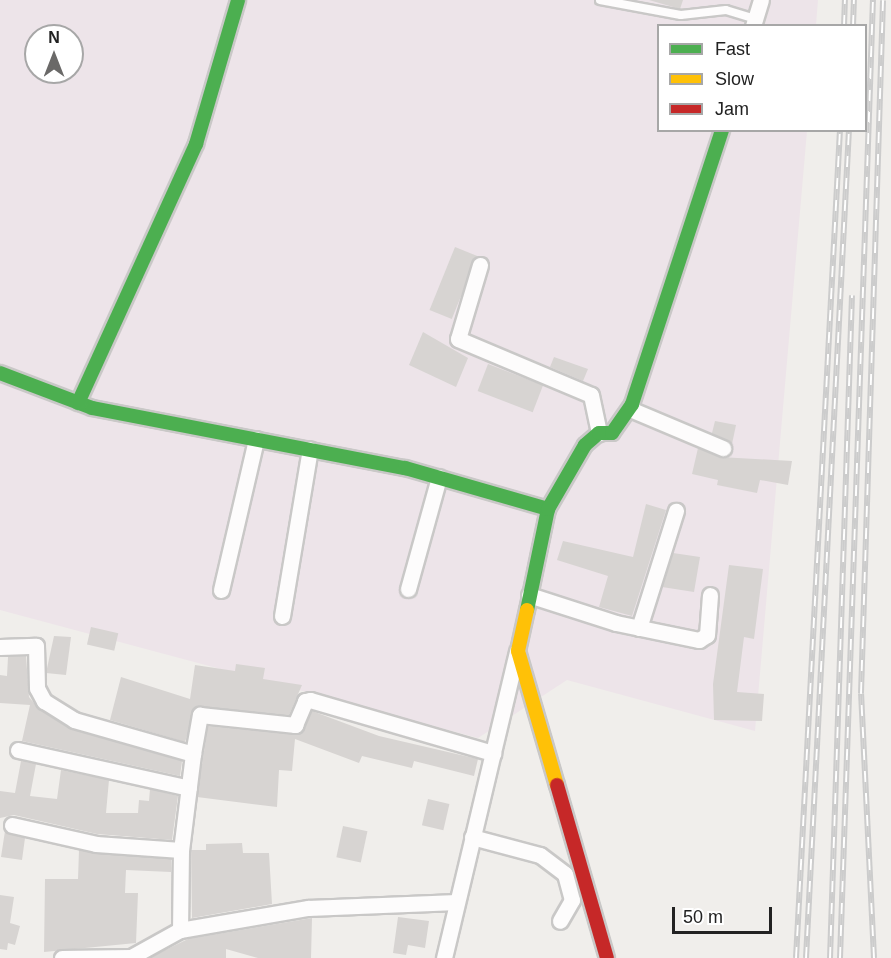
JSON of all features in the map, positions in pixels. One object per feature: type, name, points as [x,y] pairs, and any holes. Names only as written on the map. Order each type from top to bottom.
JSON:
[{"type":"street","points":[[78,403],[196,144],[238,0]]},
{"type":"street","points":[[754,22],[761,0]]},
{"type":"street","points":[[444,958],[518,651],[548,509],[585,444],[598,433],[612,433],[630,409],[721,132]]},
{"type":"street","points":[[480,265],[458,339],[591,395],[598,433]]},
{"type":"street","points":[[0,373],[78,403],[439,477],[548,509]]},
{"type":"street","points":[[630,409],[723,448]]},
{"type":"street","points":[[221,590],[256,439]]},
{"type":"street","points":[[282,616],[310,449]]},
{"type":"street","points":[[408,589],[439,477]]},
{"type":"street","points":[[639,628],[676,511]]},
{"type":"street","points":[[530,595],[639,628],[703,640],[710,595]]},
{"type":"street","points":[[0,647],[36,646],[41,694],[74,720],[193,754]]},
{"type":"street","points":[[518,651],[607,958]]},
{"type":"street","points":[[180,930],[181,850],[200,715],[295,725],[305,700],[310,700],[493,753]]},
{"type":"street","points":[[18,750],[189,788]]},
{"type":"street","points":[[12,825],[96,844],[181,850]]},
{"type":"street","points":[[472,837],[540,855],[565,874],[572,900],[560,921]]},
{"type":"street","points":[[62,958],[131,957],[180,930],[308,908],[457,902]]},
{"type":"lane","points":[[600,0],[681,15],[726,10],[754,22]]},
{"type":"shaded area","points":[[0,0],[818,0],[816,24],[657,24],[657,132],[807,132],[755,731],[567,680],[478,738],[0,610]]},
{"type":"building","points":[[649,0],[683,0],[680,9]]},
{"type":"building","points":[[455,247],[477,256],[452,319],[430,310]]},
{"type":"building","points":[[423,332],[468,358],[456,387],[409,365]]},
{"type":"building","points":[[554,357],[588,369],[583,381],[550,367]]},
{"type":"building","points":[[488,364],[543,385],[533,412],[478,391]]},
{"type":"building","points":[[715,421],[736,425],[732,444],[712,433]]},
{"type":"building","points":[[698,448],[720,457],[792,461],[788,485],[760,480],[757,493],[717,485],[718,480],[692,474]]},
{"type":"building","points":[[646,504],[666,510],[632,616],[599,607],[608,576],[557,560],[563,541],[633,557]]},
{"type":"building","points":[[673,553],[700,557],[694,592],[662,587]]},
{"type":"building","points":[[729,565],[763,569],[754,639],[744,637],[737,692],[764,694],[762,721],[714,720],[713,684]]},
{"type":"building","points":[[91,627],[118,633],[114,651],[87,645]]},
{"type":"building","points":[[54,636],[71,637],[66,675],[46,673]]},
{"type":"building","points":[[26,656],[29,697],[39,709],[71,729],[182,761],[180,776],[22,741],[30,705],[0,703],[0,675],[7,676],[8,657]]},
{"type":"building","points":[[236,664],[265,668],[263,679],[302,685],[289,715],[197,706],[185,742],[110,720],[121,677],[190,699],[195,665],[235,671]]},
{"type":"building","points":[[312,711],[379,736],[478,759],[474,776],[414,761],[412,768],[362,756],[359,763],[295,739],[292,771],[279,770],[277,807],[197,797],[208,726],[295,735],[304,729]]},
{"type":"building","points":[[21,761],[36,764],[30,796],[57,799],[61,770],[109,780],[106,813],[138,813],[139,800],[149,801],[150,789],[178,796],[172,840],[97,834],[14,815],[0,818],[0,791],[15,793]]},
{"type":"building","points":[[428,799],[449,804],[443,830],[422,825]]},
{"type":"building","points":[[343,826],[367,831],[361,862],[336,857]]},
{"type":"building","points":[[5,831],[25,838],[22,860],[1,857]]},
{"type":"building","points":[[242,843],[243,853],[269,853],[272,904],[192,918],[191,850],[206,850],[206,844]]},
{"type":"building","points":[[79,850],[171,859],[171,872],[126,870],[125,893],[138,893],[136,943],[44,952],[45,879],[78,879]]},
{"type":"building","points":[[0,895],[14,897],[10,923],[20,926],[15,945],[8,943],[7,950],[0,949]]},
{"type":"building","points":[[398,917],[429,921],[425,948],[408,945],[406,955],[393,953]]},
{"type":"building","points":[[312,918],[311,958],[258,958],[226,949],[226,958],[149,958],[188,939]]},
{"type":"railway","points":[[844,24],[845,0]]},
{"type":"railway","points":[[853,24],[854,0]]},
{"type":"railway","points":[[840,958],[873,0]]},
{"type":"railway","points":[[874,958],[861,693],[883,0]]},
{"type":"railway","points":[[796,958],[840,132]]},
{"type":"railway","points":[[806,958],[849,132]]},
{"type":"railway","points":[[830,958],[852,295]]},
{"type":"traffic: fast","points":[[78,403],[196,144],[238,0]]},
{"type":"traffic: fast","points":[[548,509],[585,445],[599,433],[612,433],[632,404],[721,132]]},
{"type":"traffic: fast","points":[[0,373],[92,408],[405,468],[548,509],[527,610]]},
{"type":"traffic: slow","points":[[527,610],[518,651],[557,785]]},
{"type":"traffic: jam","points":[[557,785],[607,958]]}]
